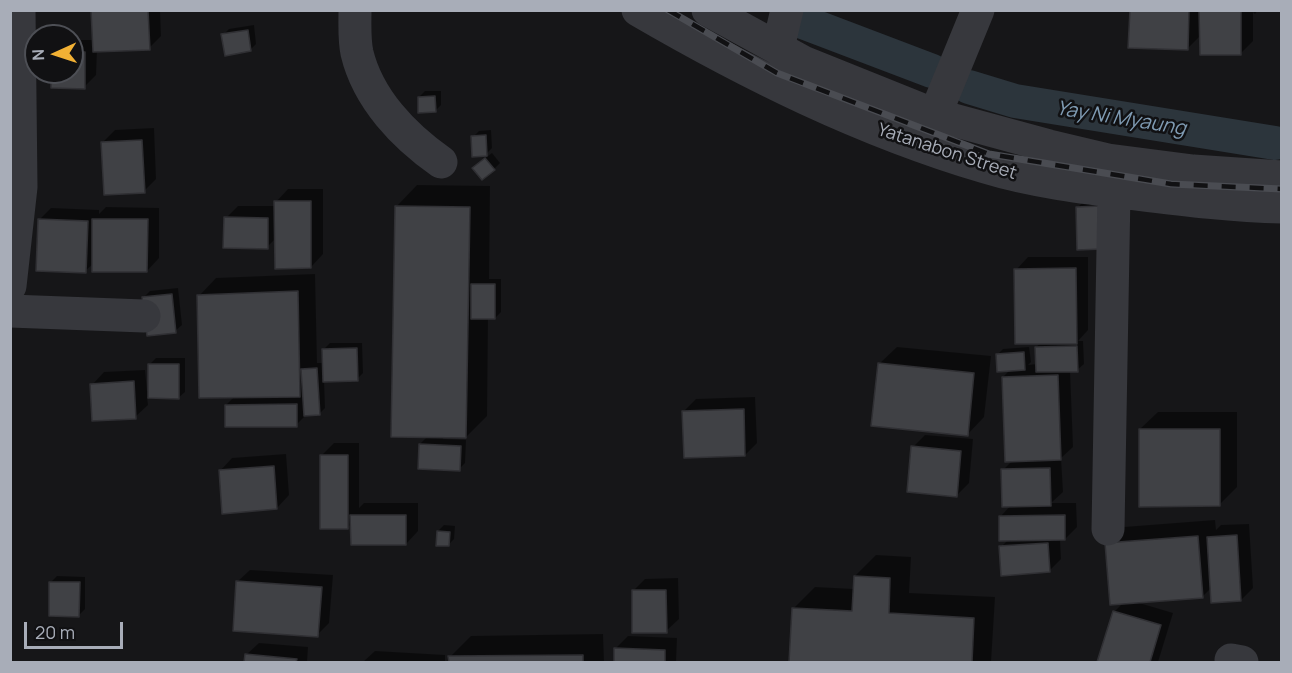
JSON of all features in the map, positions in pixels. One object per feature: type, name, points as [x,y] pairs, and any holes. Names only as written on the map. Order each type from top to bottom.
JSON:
[{"type":"street","points":[[10,286],[21,188],[20,10]]},
{"type":"street","points":[[355,10],[357,52],[363,72],[376,96],[391,118],[418,146],[441,162]]},
{"type":"street","name":"Yatanabon Street","points":[[638,10],[785,90],[887,133],[986,168],[1030,179],[1114,192],[1182,200],[1281,207]]},
{"type":"street","points":[[708,10],[803,62],[935,115],[1108,160],[1193,171],[1281,177]]},
{"type":"street","points":[[778,48],[786,10]]},
{"type":"street","points":[[935,115],[978,10]]},
{"type":"street","points":[[1108,529],[1114,192]]},
{"type":"street","points":[[10,311],[144,316]]},
{"type":"building","points":[[91,10],[148,10],[150,50],[93,52]]},
{"type":"building","points":[[1130,10],[1189,10],[1188,50],[1128,48]]},
{"type":"building","points":[[1199,10],[1241,10],[1241,55],[1200,55]]},
{"type":"building","points":[[248,30],[251,51],[225,56],[221,34]]},
{"type":"building","points":[[85,52],[85,89],[51,88],[51,84],[84,84]]},
{"type":"building","points":[[435,96],[436,112],[418,113],[418,97]]},
{"type":"building","points":[[486,135],[487,156],[472,157],[471,136]]},
{"type":"building","points":[[142,140],[145,193],[104,195],[101,142]]},
{"type":"building","points":[[485,158],[495,170],[482,180],[472,168]]},
{"type":"building","points":[[274,201],[311,201],[311,268],[275,269]]},
{"type":"building","points":[[395,206],[470,207],[466,438],[391,437]]},
{"type":"building","points":[[1101,206],[1103,249],[1077,250],[1076,207]]},
{"type":"building","points":[[224,217],[268,218],[268,249],[223,248]]},
{"type":"building","points":[[38,219],[88,221],[86,273],[36,271]]},
{"type":"building","points":[[92,219],[148,219],[147,272],[92,272]]},
{"type":"building","points":[[1076,268],[1077,344],[1015,344],[1014,269]]},
{"type":"building","points":[[471,284],[495,284],[495,319],[471,319]]},
{"type":"building","points":[[298,291],[300,397],[199,398],[197,295]]},
{"type":"building","points":[[172,294],[176,333],[147,336],[142,297]]},
{"type":"building","points":[[1077,346],[1078,372],[1036,372],[1035,347]]},
{"type":"building","points":[[357,348],[358,381],[323,382],[322,349]]},
{"type":"building","points":[[1024,352],[1025,370],[997,372],[996,354]]},
{"type":"building","points":[[878,363],[974,373],[968,436],[871,426]]},
{"type":"building","points":[[148,364],[179,364],[179,399],[148,398]]},
{"type":"building","points":[[317,368],[320,415],[304,416],[301,369]]},
{"type":"building","points":[[1058,375],[1061,460],[1005,462],[1002,377]]},
{"type":"building","points":[[134,381],[136,419],[92,421],[90,384]]},
{"type":"building","points":[[297,404],[297,427],[225,427],[225,405]]},
{"type":"building","points":[[744,409],[745,456],[684,458],[682,411]]},
{"type":"building","points":[[1139,429],[1220,429],[1220,506],[1139,507]]},
{"type":"building","points":[[419,444],[461,446],[460,471],[418,469]]},
{"type":"building","points":[[911,446],[961,451],[957,497],[907,492]]},
{"type":"building","points":[[320,455],[348,455],[348,529],[320,529]]},
{"type":"building","points":[[274,466],[277,509],[222,514],[219,470]]},
{"type":"building","points":[[1050,468],[1051,506],[1002,507],[1001,469]]},
{"type":"building","points":[[350,515],[406,515],[406,545],[351,545]]},
{"type":"building","points":[[1065,515],[1065,540],[999,541],[999,516]]},
{"type":"building","points":[[437,531],[450,532],[449,546],[436,546]]},
{"type":"building","points":[[1237,535],[1241,601],[1211,603],[1207,537]]},
{"type":"building","points":[[1198,536],[1203,598],[1110,605],[1105,543]]},
{"type":"building","points":[[1048,543],[1050,572],[1001,576],[999,546]]},
{"type":"building","points":[[854,576],[890,578],[889,613],[974,618],[972,662],[789,662],[792,608],[852,611]]},
{"type":"building","points":[[236,581],[322,587],[318,637],[233,631]]},
{"type":"building","points":[[49,582],[80,582],[79,617],[49,616]]},
{"type":"building","points":[[632,590],[666,590],[667,633],[632,633]]},
{"type":"building","points":[[1113,611],[1161,625],[1150,662],[1097,662]]},
{"type":"building","points":[[614,648],[665,650],[665,662],[614,662]]},
{"type":"building","points":[[245,654],[297,659],[296,662],[244,662]]},
{"type":"building","points":[[583,655],[583,662],[449,662],[448,656]]},
{"type":"waterway","points":[[803,22],[932,71]]},
{"type":"waterway","name":"Yay Ni Myaung","points":[[969,87],[1015,101],[1275,143]]},
{"type":"railway","points":[[668,10],[777,73],[989,154],[1171,184],[1282,189]]}]
